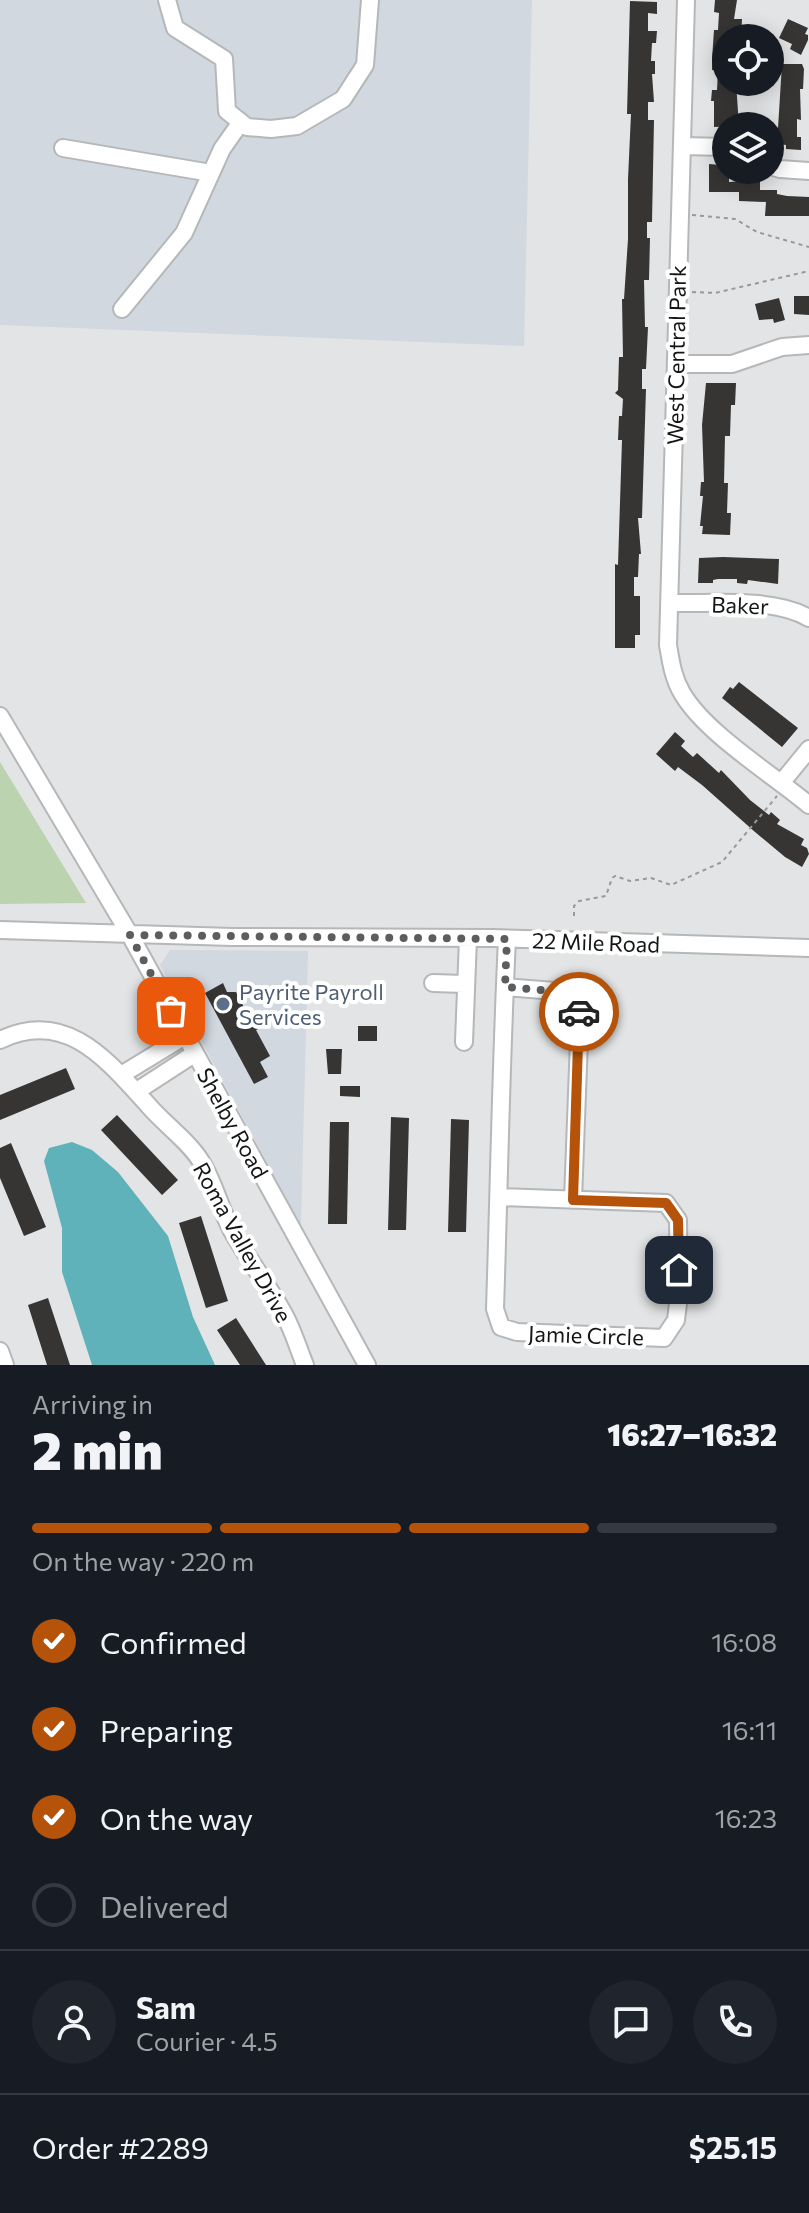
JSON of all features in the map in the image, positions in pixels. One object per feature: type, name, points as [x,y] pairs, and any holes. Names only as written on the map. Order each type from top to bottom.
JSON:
[{"type":"street","points":[[167,0],[175,28],[224,59],[227,111],[247,127],[271,129],[297,126],[343,99],[365,65],[370,0]]},
{"type":"street","name":"West Central Park","points":[[686,0],[668,645],[673,671],[690,705],[778,790]]},
{"type":"street","points":[[122,309],[184,233],[222,149],[241,122]]},
{"type":"street","points":[[682,146],[712,147]]},
{"type":"street","points":[[63,148],[211,173]]},
{"type":"street","points":[[784,169],[809,171]]},
{"type":"street","points":[[676,364],[732,364],[782,347],[809,345]]},
{"type":"street","name":"Baker","points":[[670,603],[770,606],[795,611],[809,618]]},
{"type":"street","name":"Shelby Road","points":[[0,716],[130,935],[367,1365]]},
{"type":"street","points":[[809,749],[778,790],[809,805]]},
{"type":"street","name":"22 Mile Road","points":[[0,930],[130,935],[468,938],[809,948]]},
{"type":"street","points":[[464,1042],[468,938]]},
{"type":"street","name":"Jamie Circle","points":[[499,1197],[666,1203],[678,1220],[679,1295],[676,1320],[664,1338],[517,1332],[501,1327],[495,1309],[507,939]]},
{"type":"street","points":[[433,983],[465,984]]},
{"type":"street","points":[[505,987],[567,992],[577,998],[580,1013],[573,1200]]},
{"type":"street","name":"Roma Valley Drive","points":[[0,1040],[21,1031],[38,1030],[69,1035],[90,1048],[137,1091],[200,1159],[233,1233],[286,1317],[305,1365]]},
{"type":"street","points":[[121,1075],[185,1036]]},
{"type":"street","points":[[137,1091],[194,1054]]},
{"type":"street","points":[[0,1351],[5,1365]]},
{"type":"path","points":[[680,214],[735,219],[757,232],[809,247]]},
{"type":"path","points":[[692,293],[715,293],[809,271]]},
{"type":"path","points":[[574,916],[574,906],[579,901],[606,896],[615,876],[630,881],[651,878],[671,885],[722,862],[778,790]]},
{"type":"shaded area","points":[[0,0],[532,0],[524,346],[0,325]]},
{"type":"shaded area","points":[[170,950],[308,951],[301,1225],[160,965]]},
{"type":"green space","points":[[0,762],[86,903],[0,904]]},
{"type":"water","points":[[72,1142],[92,1150],[118,1172],[168,1236],[193,1317],[215,1365],[92,1365],[62,1272],[62,1228],[44,1161],[49,1148]]},
{"type":"building","points":[[715,0],[737,0],[734,19],[742,19],[742,24],[718,24],[719,13],[714,12]]},
{"type":"building","points":[[630,1],[657,2],[657,14],[648,13],[648,31],[657,31],[656,43],[652,43],[651,61],[655,61],[655,74],[652,74],[654,102],[648,102],[648,120],[654,120],[652,222],[647,222],[647,238],[650,238],[649,280],[644,280],[645,327],[648,327],[646,369],[642,369],[642,389],[646,389],[642,518],[638,518],[641,554],[638,577],[634,577],[634,596],[640,596],[640,635],[635,635],[635,648],[615,648],[615,564],[618,565],[622,440],[618,440],[623,399],[615,393],[618,390],[619,357],[623,357],[622,299],[628,239]]},
{"type":"building","points":[[788,19],[808,28],[805,34],[808,40],[801,55],[790,49],[792,44],[784,40]]},
{"type":"building","points":[[784,64],[802,64],[801,120],[797,119],[801,150],[786,149],[784,112],[779,112],[780,96],[784,96]]},
{"type":"building","points":[[712,90],[712,96],[737,96],[738,112],[714,112],[714,101],[711,101]]},
{"type":"building","points":[[709,164],[712,164],[712,184],[760,184],[760,190],[777,190],[777,194],[809,197],[809,216],[765,216],[766,202],[739,201],[739,192],[709,192]]},
{"type":"building","points":[[794,296],[809,296],[809,315],[794,314]]},
{"type":"building","points":[[779,298],[785,320],[774,323],[773,319],[759,320],[755,304]]},
{"type":"building","points":[[706,383],[736,383],[735,405],[731,405],[730,436],[725,436],[724,483],[728,483],[730,535],[702,534],[703,526],[700,526]]},
{"type":"building","points":[[699,558],[779,559],[778,584],[748,580],[747,584],[737,583],[737,579],[698,583]]},
{"type":"building","points":[[739,682],[798,728],[782,747],[722,698],[730,687],[733,689]]},
{"type":"building","points":[[675,732],[685,741],[681,746],[693,757],[697,753],[719,773],[721,770],[750,800],[780,820],[777,824],[804,839],[801,845],[807,848],[809,854],[802,867],[785,857],[702,785],[678,767],[675,771],[656,754]]},
{"type":"building","points":[[223,983],[227,992],[236,992],[249,1017],[256,1013],[263,1027],[256,1030],[270,1056],[260,1062],[268,1077],[254,1084],[205,993]]},
{"type":"building","points":[[358,1026],[377,1026],[377,1041],[358,1041]]},
{"type":"building","points":[[326,1049],[342,1049],[341,1074],[328,1074]]},
{"type":"building","points":[[66,1068],[75,1089],[0,1120],[0,1095]]},
{"type":"building","points":[[340,1086],[360,1086],[360,1097],[340,1096]]},
{"type":"building","points":[[117,1115],[178,1180],[162,1195],[101,1130]]},
{"type":"building","points":[[391,1117],[409,1118],[406,1230],[388,1230]]},
{"type":"building","points":[[451,1119],[469,1120],[466,1232],[448,1232]]},
{"type":"building","points":[[330,1122],[349,1122],[347,1224],[328,1224]]},
{"type":"building","points":[[11,1143],[46,1227],[24,1236],[0,1178],[0,1148]]},
{"type":"building","points":[[201,1216],[228,1301],[206,1308],[179,1223]]},
{"type":"building","points":[[48,1298],[70,1365],[47,1365],[28,1305]]},
{"type":"building","points":[[236,1318],[266,1365],[240,1365],[217,1330]]},
{"type":"way so far","points":[[171,1011],[130,935],[507,939],[505,987],[567,992],[577,998],[579,1012]]},
{"type":"place","name":"Payrite Payroll Services","points":[[223,1004]]},
{"type":"route","points":[[579,1012],[573,1200],[666,1203],[678,1220],[679,1270]]}]
